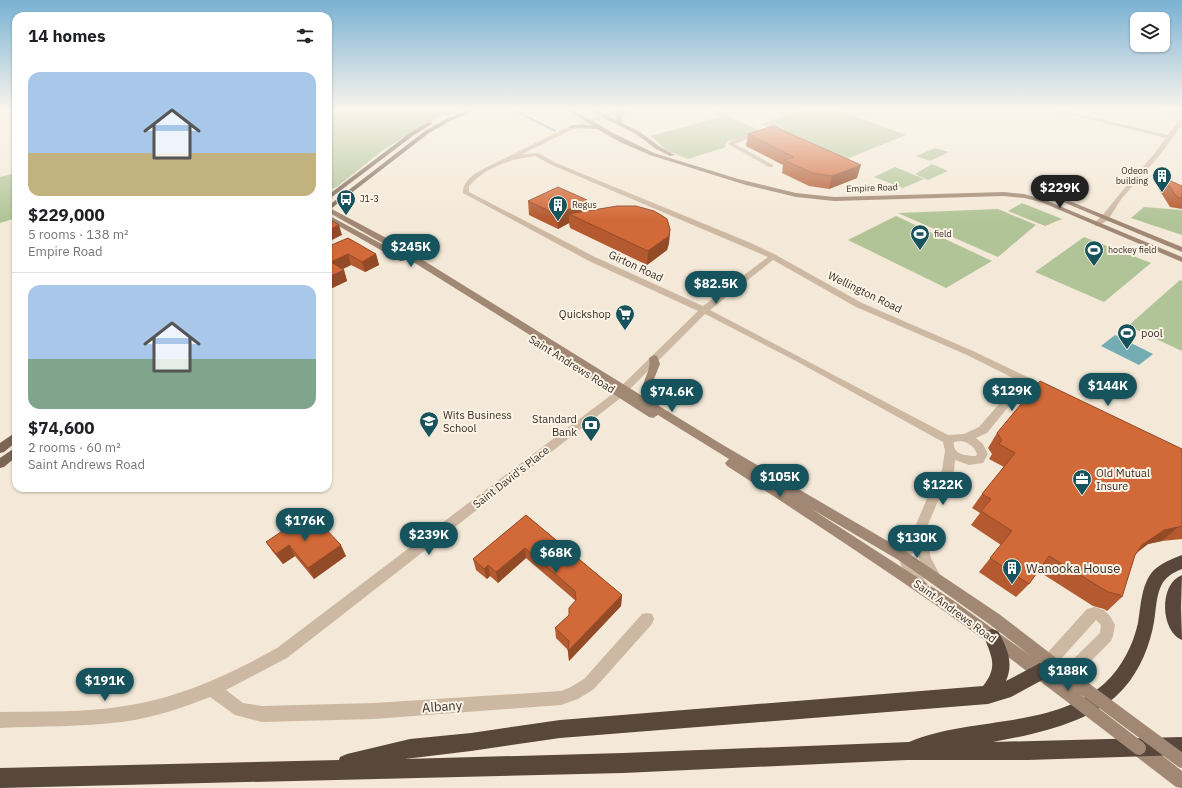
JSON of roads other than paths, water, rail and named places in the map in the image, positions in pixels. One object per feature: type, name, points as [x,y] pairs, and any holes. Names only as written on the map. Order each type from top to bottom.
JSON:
[{"type":"highway","points":[[907,751],[928,743],[1026,726],[1055,718],[1103,696],[1120,679],[1131,663],[1140,643],[1154,582],[1167,569],[1182,562]]},
{"type":"highway","points":[[1182,582],[1174,593],[1172,606],[1177,624],[1182,632]]},
{"type":"highway","points":[[988,695],[999,679],[1002,670],[1002,660],[999,648],[992,637]]},
{"type":"highway","points":[[333,768],[410,748],[560,729],[988,695],[1005,691],[1045,667]]},
{"type":"highway","points":[[0,778],[119,776],[333,768],[623,763],[907,751],[1028,751],[1182,746]]},
{"type":"main road","points":[[332,195],[397,146]]},
{"type":"main road","points":[[332,206],[409,146]]},
{"type":"main road","name":"Empire Road","points":[[634,146],[663,158],[796,196],[834,199],[1010,194],[1043,202],[1182,260]]},
{"type":"main road","name":"Empire Road","points":[[656,146],[674,156],[802,192],[831,194],[1012,190],[1052,197],[1182,250]]},
{"type":"main road","points":[[332,192],[339,190]]},
{"type":"main road","name":"Saint Andrews Road","points":[[332,211],[395,247],[622,391],[921,586],[992,637],[1045,667]]},
{"type":"main road","name":"Saint Andrews Road","points":[[332,219],[406,261],[622,391],[662,412],[719,448],[904,557],[994,619],[1045,667],[1080,694],[1182,781]]},
{"type":"main road","points":[[654,358],[656,362],[647,386],[647,394],[662,412]]},
{"type":"main road","points":[[0,448],[12,439]]},
{"type":"main road","points":[[0,464],[12,454]]},
{"type":"main road","name":"Saint Andrews Road","points":[[1080,694],[1182,761]]},
{"type":"street","points":[[502,162],[533,146]]},
{"type":"street","points":[[502,162],[515,157],[536,154],[536,146]]},
{"type":"street","points":[[734,146],[771,166]]},
{"type":"street","points":[[1157,155],[1163,146]]},
{"type":"street","points":[[1098,224],[1105,218],[1120,197],[1157,155],[1168,146]]},
{"type":"street","name":"Wellington Road","points":[[536,154],[554,164],[773,257],[859,305],[970,353],[1061,396]]},
{"type":"street","name":"Girton Road","points":[[502,162],[472,178],[465,190],[468,195],[592,259],[704,310],[799,359],[950,446],[959,458],[970,461]]},
{"type":"street","name":"Saint David's Place","points":[[0,720],[124,714],[175,702],[212,689],[249,672],[282,653],[622,391],[704,310],[773,257]]},
{"type":"street","points":[[965,438],[982,430],[1025,380]]},
{"type":"street","points":[[979,446],[982,430]]},
{"type":"street","points":[[921,586],[908,567],[904,557],[919,532],[938,487],[948,471],[950,446],[955,437],[965,438],[979,446],[983,454],[979,460],[970,461],[948,471]]},
{"type":"street","points":[[919,532],[925,559],[936,579]]},
{"type":"street","points":[[1045,667],[1092,614],[1096,613],[1101,616],[1108,625],[1106,636],[1062,680]]},
{"type":"street","name":"Albany","points":[[212,689],[240,710],[262,714],[374,711],[561,698],[573,694],[589,684],[647,619]]},
{"type":"water","name":"pool","points":[[1115,335],[1153,354],[1139,365],[1101,346]]},
{"type":"place","name":"Odeon building","points":[[1162,193]]},
{"type":"place","name":"J1-3","points":[[346,216]]},
{"type":"place","name":"Regus","points":[[558,222]]},
{"type":"place","name":"field","points":[[920,251]]},
{"type":"place","name":"hockey field","points":[[1094,267]]},
{"type":"place","name":"Quickshop","points":[[625,331]]},
{"type":"place","name":"pool","points":[[1127,350]]},
{"type":"place","name":"Wits Business School","points":[[429,438]]},
{"type":"place","name":"Standard Bank","points":[[591,442]]},
{"type":"place","name":"Old Mutual Insure","points":[[1082,496]]},
{"type":"place","name":"Wanooka House","points":[[1012,585]]}]
